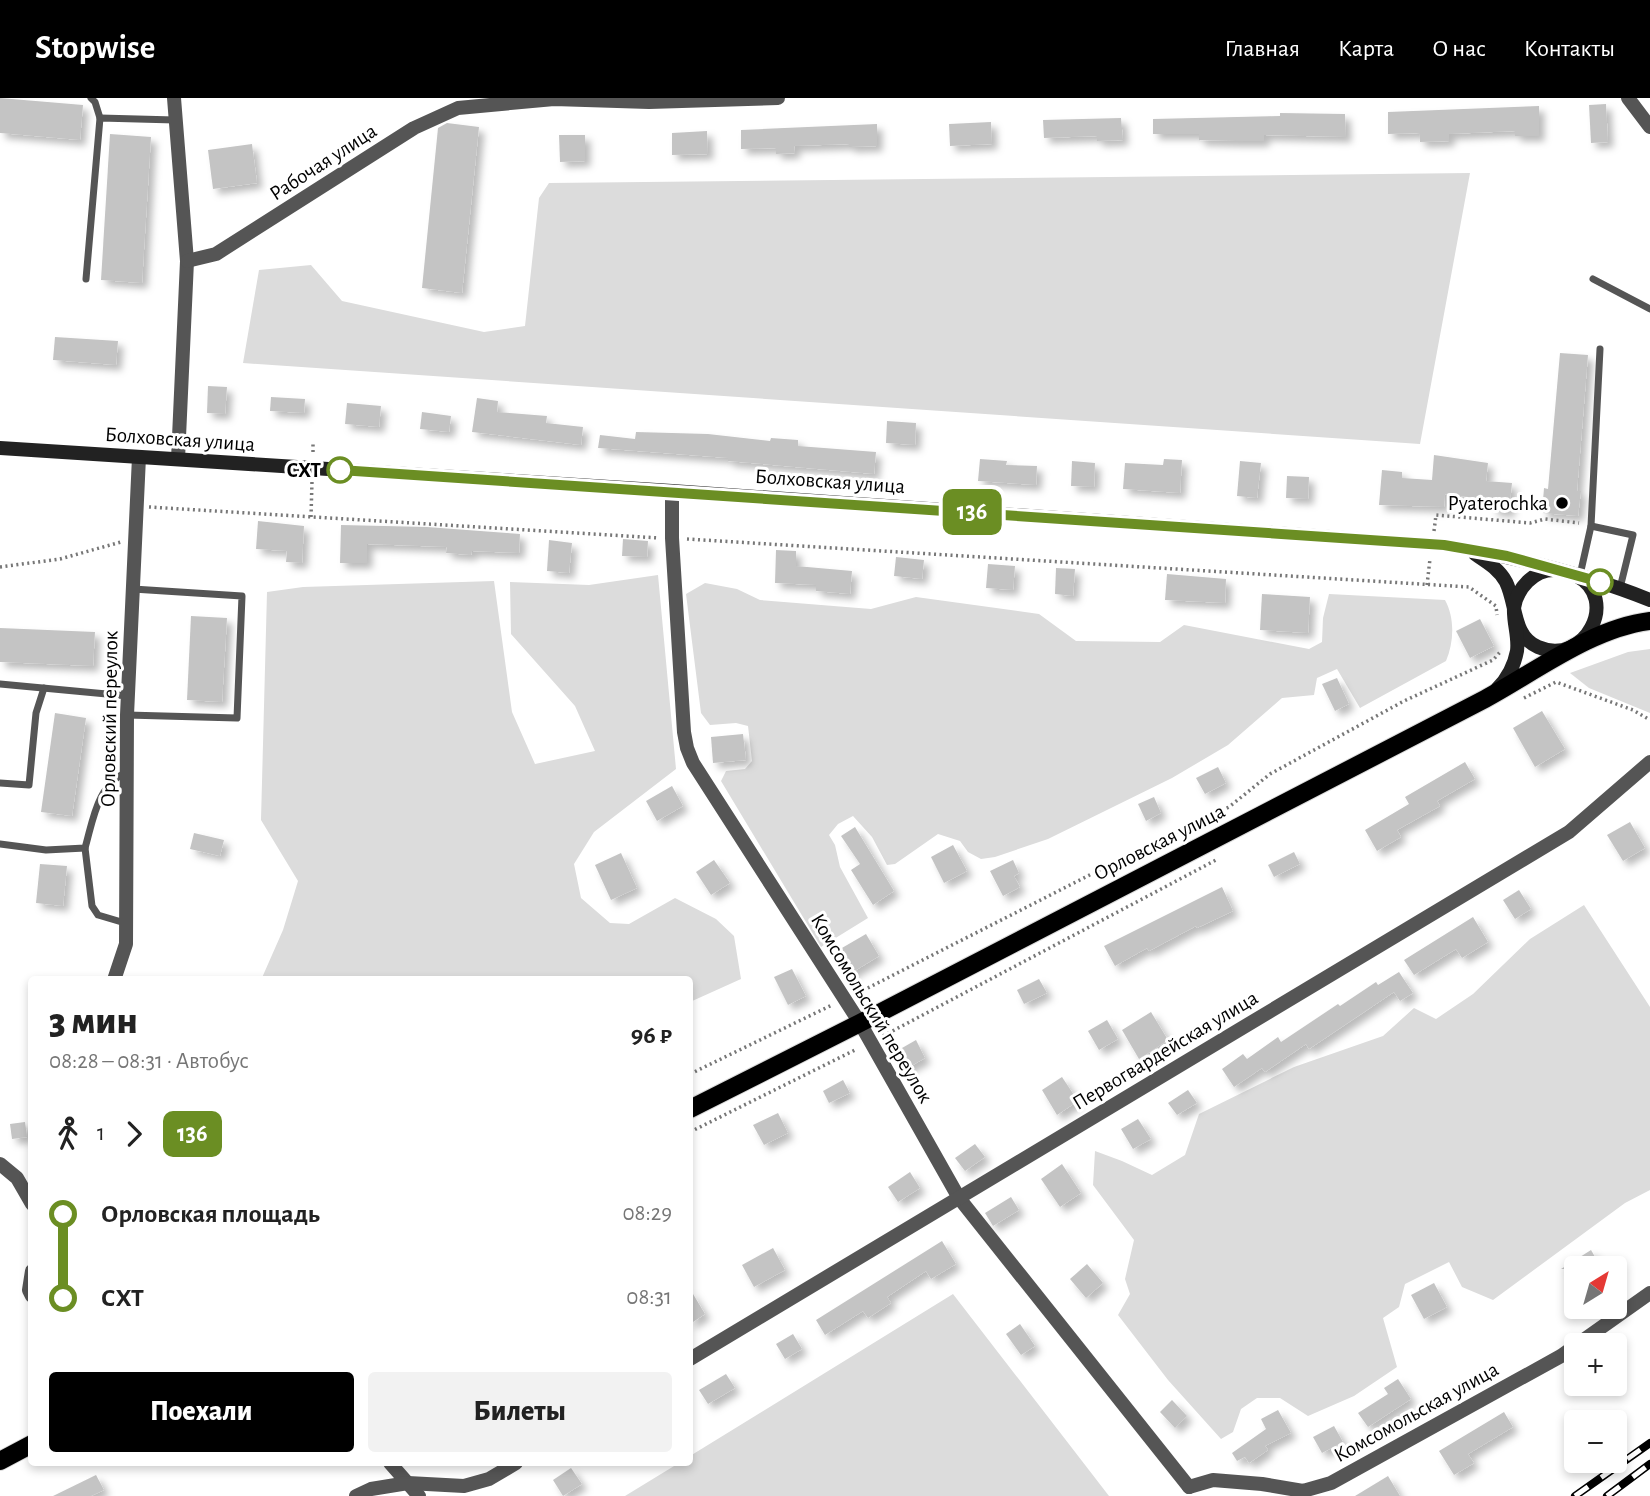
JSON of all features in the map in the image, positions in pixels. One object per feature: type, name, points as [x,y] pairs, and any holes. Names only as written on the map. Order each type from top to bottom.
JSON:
[{"type":"main road","name":"Болховская улица","points":[[0,448],[672,491],[1444,545],[1507,556],[1573,573],[1650,600]]},
{"type":"main road","points":[[1444,545],[1474,553],[1490,564],[1507,584],[1514,608],[1518,626],[1525,637],[1537,647],[1555,651],[1573,648],[1587,637],[1595,623],[1597,606],[1590,588],[1573,573],[1546,570],[1532,576],[1519,591],[1514,608],[1518,648],[1510,674],[1491,695]]},
{"type":"main road","name":"Орловская улица","points":[[693,1107],[1491,695],[1573,648],[1634,623],[1650,621]]},
{"type":"main road","points":[[0,1461],[28,1446]]},
{"type":"street","points":[[174,98],[187,261],[178,460]]},
{"type":"street","name":"Рабочая улица","points":[[187,261],[226,249],[414,128],[458,108],[554,98],[649,102],[778,98]]},
{"type":"street","points":[[1628,98],[1650,127]]},
{"type":"street","name":"Орловский переулок","points":[[115,976],[126,944],[127,715],[139,457]]},
{"type":"street","name":"Комсомольский переулок","points":[[672,491],[671,538],[687,748],[693,763],[860,1023],[959,1198],[1189,1492]]},
{"type":"street","name":"Первогвардейская улица","points":[[693,1357],[1569,832],[1650,762]]},
{"type":"street","points":[[0,1164],[17,1178],[28,1196]]},
{"type":"street","name":"Комсомольская улица","points":[[1189,1492],[1213,1480],[1303,1491],[1331,1483],[1561,1356],[1650,1293]]},
{"type":"street","points":[[393,1466],[419,1496]]},
{"type":"street","points":[[356,1496],[371,1489],[408,1483],[464,1486],[489,1479],[511,1466]]},
{"type":"lane","points":[[86,279],[100,118],[96,102],[91,98]]},
{"type":"lane","points":[[100,118],[176,120]]},
{"type":"lane","points":[[1593,279],[1650,309]]},
{"type":"lane","points":[[1573,573],[1591,526],[1600,349]]},
{"type":"lane","points":[[1591,526],[1633,535],[1620,588]]},
{"type":"lane","points":[[127,715],[237,718],[242,597],[133,589]]},
{"type":"lane","points":[[0,684],[128,696]]},
{"type":"lane","points":[[0,783],[29,785],[36,712],[44,688]]},
{"type":"lane","points":[[126,923],[98,915],[92,906],[85,848],[100,797],[118,776],[128,772]]},
{"type":"lane","points":[[0,844],[47,850],[85,848]]},
{"type":"path","points":[[137,507],[1469,587],[1496,606],[1498,618]]},
{"type":"path","points":[[1530,523],[1545,519],[1591,526]]},
{"type":"path","points":[[0,567],[60,558],[135,538]]},
{"type":"path","points":[[693,1073],[1229,807],[1270,774],[1404,701],[1493,660],[1500,652],[1502,642]]},
{"type":"path","points":[[1513,704],[1556,682],[1633,710],[1650,720]]},
{"type":"path","points":[[693,1131],[871,1042],[1224,856]]},
{"type":"shaded area","points":[[1470,173],[1420,444],[243,363],[259,270],[311,265],[342,301],[484,332],[525,326],[539,198],[549,183]]},
{"type":"shaded area","points":[[658,575],[676,769],[594,832],[574,864],[581,898],[610,923],[629,924],[675,898],[716,919],[734,936],[741,979],[693,1001],[693,976],[263,976],[283,930],[298,881],[261,820],[267,592],[303,587],[494,581],[512,712],[535,764],[595,751],[575,706],[511,634],[510,582],[589,585]]},
{"type":"shaded area","points":[[705,583],[737,589],[760,600],[871,609],[916,597],[1039,614],[1076,641],[1160,642],[1184,625],[1309,649],[1322,642],[1323,618],[1329,594],[1445,600],[1451,614],[1452,638],[1446,661],[1360,708],[1337,669],[1317,678],[1314,695],[1282,698],[1228,745],[1172,778],[1048,839],[995,857],[981,859],[968,852],[960,841],[938,834],[895,864],[887,865],[872,837],[853,816],[838,824],[829,835],[835,845],[840,867],[868,918],[821,947],[721,781],[726,771],[745,769],[752,761],[748,726],[736,723],[710,725],[701,713],[686,594]]},
{"type":"shaded area","points":[[1650,649],[1650,713],[1589,688],[1570,673],[1628,652]]},
{"type":"shaded area","points":[[1584,905],[1650,1007],[1650,1190],[1625,1203],[1493,1300],[1462,1287],[1449,1262],[1405,1284],[1399,1307],[1383,1318],[1397,1367],[1354,1396],[1308,1416],[1280,1398],[1257,1398],[1241,1409],[1233,1432],[1221,1439],[1168,1380],[1118,1315],[1130,1294],[1125,1279],[1134,1240],[1093,1185],[1095,1151],[1152,1175],[1185,1155],[1199,1114],[1294,1067],[1383,1036],[1414,1008],[1436,1019],[1473,994],[1530,939]]},
{"type":"shaded area","points":[[953,1294],[1109,1496],[625,1496],[674,1466],[693,1466],[693,1454]]},
{"type":"building","points":[[0,98],[83,105],[80,140],[0,133]]},
{"type":"building","points":[[1606,104],[1608,142],[1591,143],[1589,105]]},
{"type":"building","points":[[1539,106],[1539,136],[1515,136],[1515,131],[1449,134],[1449,141],[1420,142],[1419,133],[1388,134],[1388,112]]},
{"type":"building","points":[[1280,113],[1345,114],[1346,137],[1264,135],[1264,141],[1236,141],[1199,140],[1199,134],[1153,134],[1153,119],[1280,116]]},
{"type":"building","points":[[1121,118],[1123,140],[1097,141],[1097,136],[1044,138],[1043,120]]},
{"type":"building","points":[[991,122],[992,144],[950,146],[949,124]]},
{"type":"building","points":[[447,123],[479,127],[462,293],[422,288],[438,128]]},
{"type":"building","points":[[877,124],[877,146],[794,146],[795,153],[776,154],[776,148],[741,149],[741,130]]},
{"type":"building","points":[[707,131],[708,154],[672,155],[672,133]]},
{"type":"building","points":[[110,134],[151,137],[142,283],[101,280]]},
{"type":"building","points":[[559,135],[585,135],[585,161],[560,162]]},
{"type":"building","points":[[252,144],[257,183],[213,189],[208,150]]},
{"type":"building","points":[[55,337],[118,341],[116,365],[53,360]]},
{"type":"building","points":[[1560,353],[1588,355],[1577,491],[1581,491],[1578,516],[1542,513],[1544,488],[1548,489]]},
{"type":"building","points":[[208,386],[227,387],[225,414],[207,413]]},
{"type":"building","points":[[271,397],[305,399],[304,413],[270,411]]},
{"type":"building","points":[[477,398],[498,401],[497,412],[547,416],[546,423],[583,427],[581,445],[472,432]]},
{"type":"building","points":[[347,403],[381,406],[379,427],[345,424]]},
{"type":"building","points":[[422,412],[451,416],[449,432],[420,429]]},
{"type":"building","points":[[887,421],[916,423],[915,445],[886,443]]},
{"type":"building","points":[[636,432],[708,434],[770,441],[771,438],[798,440],[798,446],[876,452],[874,474],[728,461],[728,458],[598,448],[600,435],[635,439]]},
{"type":"building","points":[[1434,455],[1488,463],[1486,481],[1512,483],[1509,512],[1492,510],[1492,500],[1445,494],[1444,507],[1379,505],[1382,470],[1402,472],[1402,478],[1432,480]]},
{"type":"building","points":[[980,459],[1007,461],[1006,465],[1037,466],[1036,485],[978,481]]},
{"type":"building","points":[[1164,459],[1182,460],[1180,493],[1123,489],[1125,463],[1163,465]]},
{"type":"building","points":[[1072,461],[1095,463],[1094,487],[1071,486]]},
{"type":"building","points":[[1240,461],[1261,463],[1257,498],[1237,496]]},
{"type":"building","points":[[1287,476],[1309,477],[1308,499],[1286,498]]},
{"type":"building","points":[[258,521],[304,526],[302,563],[286,562],[287,551],[256,549]]},
{"type":"building","points":[[341,525],[427,527],[520,534],[519,553],[472,551],[471,555],[446,553],[447,547],[367,544],[367,563],[340,563]]},
{"type":"building","points":[[623,539],[648,541],[647,557],[622,556]]},
{"type":"building","points":[[549,540],[572,543],[569,573],[547,571]]},
{"type":"building","points":[[776,550],[796,551],[796,566],[852,571],[850,594],[816,591],[816,585],[775,583]]},
{"type":"building","points":[[896,557],[924,560],[922,579],[894,576]]},
{"type":"building","points":[[988,564],[1015,566],[1013,590],[986,588]]},
{"type":"building","points":[[1056,568],[1075,569],[1073,596],[1055,594]]},
{"type":"building","points":[[1167,574],[1226,579],[1225,603],[1165,600]]},
{"type":"building","points":[[1262,594],[1310,597],[1308,633],[1260,630]]},
{"type":"building","points":[[191,616],[227,618],[222,702],[187,700]]},
{"type":"building","points":[[1480,619],[1494,646],[1470,658],[1456,631]]},
{"type":"building","points":[[0,628],[95,632],[93,666],[0,662]]},
{"type":"building","points":[[1337,678],[1349,704],[1335,711],[1322,684]]},
{"type":"building","points":[[1542,711],[1565,749],[1535,767],[1513,728]]},
{"type":"building","points":[[55,713],[86,718],[72,816],[41,812]]},
{"type":"building","points":[[743,734],[746,760],[713,763],[711,737]]},
{"type":"building","points":[[1465,762],[1475,779],[1437,801],[1440,806],[1397,830],[1401,837],[1377,851],[1365,830],[1409,804],[1405,797]]},
{"type":"building","points":[[1218,767],[1226,783],[1205,794],[1196,778]]},
{"type":"building","points":[[672,786],[683,806],[657,821],[646,801]]},
{"type":"building","points":[[1154,797],[1161,813],[1146,821],[1138,804]]},
{"type":"building","points":[[1630,822],[1645,848],[1623,861],[1607,835]]},
{"type":"building","points":[[855,827],[894,891],[873,905],[851,870],[860,864],[841,836]]},
{"type":"building","points":[[194,833],[224,840],[220,856],[190,849]]},
{"type":"building","points":[[953,845],[967,871],[944,883],[931,857]]},
{"type":"building","points":[[1294,852],[1300,864],[1274,877],[1268,865]]},
{"type":"building","points":[[621,853],[637,888],[611,900],[595,865]]},
{"type":"building","points":[[714,860],[730,883],[711,895],[696,872]]},
{"type":"building","points":[[1013,860],[1019,873],[1014,876],[1020,887],[1003,896],[990,871]]},
{"type":"building","points":[[40,864],[67,866],[63,906],[36,903]]},
{"type":"building","points":[[1222,887],[1233,911],[1197,928],[1196,926],[1149,951],[1147,948],[1115,966],[1104,946]]},
{"type":"building","points":[[1519,890],[1531,909],[1515,919],[1503,900]]},
{"type":"building","points":[[1473,917],[1488,942],[1462,958],[1456,949],[1414,975],[1404,960]]},
{"type":"building","points":[[866,934],[879,956],[848,975],[835,952]]},
{"type":"building","points":[[792,969],[806,996],[788,1005],[774,977]]},
{"type":"building","points":[[1399,972],[1413,993],[1400,1001],[1394,992],[1309,1049],[1306,1044],[1265,1072],[1262,1068],[1234,1087],[1222,1069],[1243,1054],[1247,1059],[1278,1037],[1281,1042],[1338,1004],[1340,1006],[1376,982],[1378,985]]},
{"type":"building","points":[[1039,979],[1047,993],[1024,1004],[1017,990]]},
{"type":"building","points":[[1151,1012],[1168,1040],[1139,1059],[1122,1030]]},
{"type":"building","points":[[1107,1020],[1118,1039],[1099,1050],[1088,1031]]},
{"type":"building","points":[[916,1040],[925,1058],[904,1070],[895,1052]]},
{"type":"building","points":[[1062,1077],[1078,1101],[1057,1115],[1042,1090]]},
{"type":"building","points":[[843,1080],[850,1093],[829,1103],[823,1091]]},
{"type":"building","points":[[1188,1090],[1197,1103],[1177,1115],[1168,1103]]},
{"type":"building","points":[[778,1113],[788,1133],[764,1145],[753,1125]]},
{"type":"building","points":[[1138,1119],[1151,1139],[1133,1149],[1121,1129]]},
{"type":"building","points":[[25,1122],[27,1137],[12,1139],[10,1124]]},
{"type":"building","points":[[975,1144],[985,1157],[965,1171],[955,1158]]},
{"type":"building","points":[[1062,1164],[1081,1193],[1060,1207],[1041,1179]]},
{"type":"building","points":[[910,1172],[920,1188],[898,1202],[888,1187]]},
{"type":"building","points":[[1011,1197],[1019,1210],[993,1226],[985,1213]]},
{"type":"building","points":[[942,1241],[956,1264],[931,1279],[926,1271],[887,1297],[891,1303],[868,1318],[863,1311],[825,1335],[816,1320]]},
{"type":"building","points":[[773,1248],[785,1270],[754,1287],[742,1265]]},
{"type":"building","points":[[1591,1250],[1594,1256],[1582,1256]]},
{"type":"building","points":[[1087,1264],[1103,1283],[1086,1298],[1070,1279]]},
{"type":"building","points":[[1434,1283],[1447,1307],[1424,1319],[1411,1295]]},
{"type":"building","points":[[693,1294],[705,1314],[693,1322]]},
{"type":"building","points":[[1020,1324],[1035,1346],[1021,1355],[1006,1334]]},
{"type":"building","points":[[793,1334],[802,1349],[785,1359],[776,1344]]},
{"type":"building","points":[[726,1374],[735,1388],[708,1404],[699,1390]]},
{"type":"building","points":[[1398,1379],[1411,1399],[1368,1427],[1358,1413],[1388,1394],[1384,1388]]},
{"type":"building","points":[[1172,1400],[1187,1416],[1175,1428],[1160,1412]]},
{"type":"building","points":[[1278,1410],[1291,1433],[1265,1446],[1268,1450],[1249,1463],[1245,1457],[1237,1461],[1232,1453],[1266,1429],[1261,1419]]},
{"type":"building","points":[[1504,1412],[1513,1427],[1468,1454],[1474,1463],[1454,1475],[1439,1451]]},
{"type":"building","points":[[1334,1426],[1343,1442],[1322,1453],[1313,1437]]},
{"type":"building","points":[[571,1468],[582,1484],[563,1496],[553,1480]]},
{"type":"building","points":[[96,1475],[104,1490],[91,1496],[53,1496]]},
{"type":"building","points":[[1388,1476],[1400,1496],[1355,1496]]},
{"type":"railway","points":[[1575,1496],[1650,1443]]},
{"type":"railway","points":[[1607,1496],[1650,1464]]},
{"type":"bus line","name":"136","points":[[340,470],[1444,545],[1507,556],[1600,582]]},
{"type":"place","name":"СХТ","points":[[340,470]]},
{"type":"place","name":"Pyaterochka","points":[[1562,503]]}]
